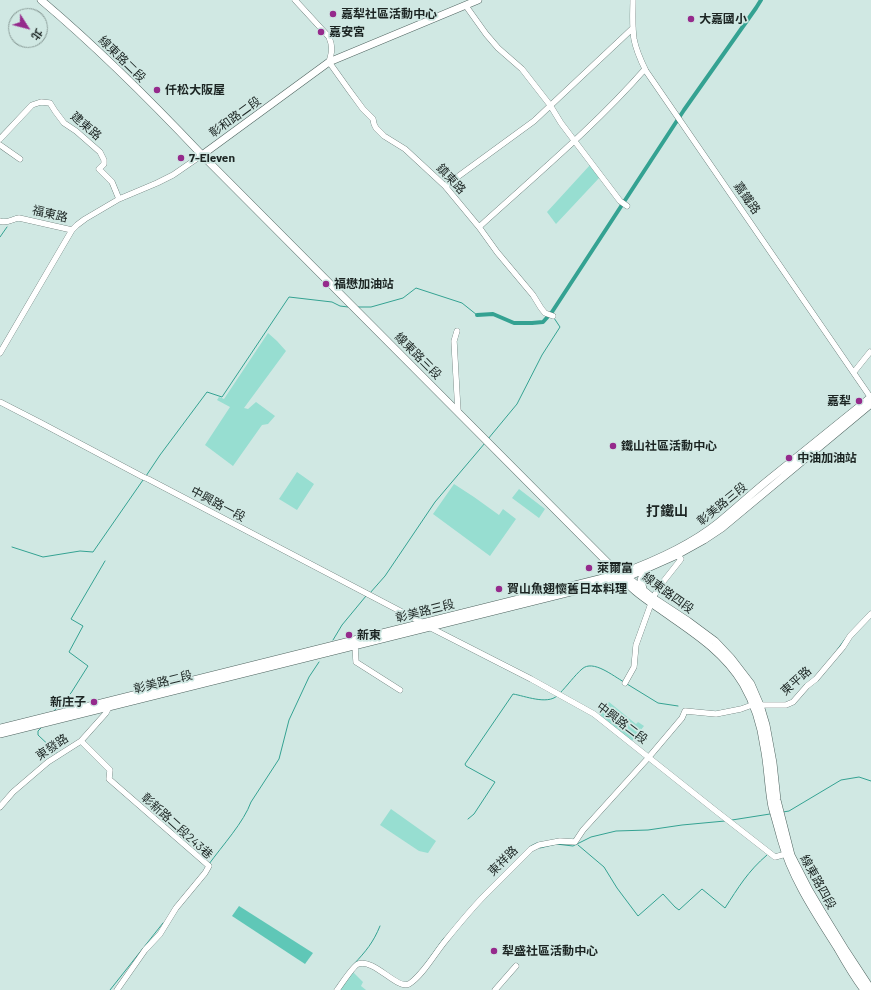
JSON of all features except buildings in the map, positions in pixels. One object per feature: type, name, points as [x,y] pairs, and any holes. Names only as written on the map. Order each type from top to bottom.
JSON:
[{"type":"main road","name":"線東路二段","points":[[41,0],[106,58],[202,155]]},
{"type":"main road","name":"彰和路二段","points":[[202,155],[329,62],[478,0]]},
{"type":"main road","name":"線東路三段","points":[[202,155],[623,576]]},
{"type":"main road","name":"彰美路三段","points":[[331,649],[623,576],[645,569],[678,555],[722,528],[871,399]]},
{"type":"main road","name":"彰美路三段","points":[[623,576],[696,538],[718,523],[753,493],[871,399]]},
{"type":"main road","points":[[643,589],[640,580],[645,569]]},
{"type":"main road","name":"線東路四段","points":[[623,576],[643,589],[652,600],[696,634],[732,667],[749,696],[758,720],[764,746],[772,806],[781,840],[822,912],[871,989]]},
{"type":"main road","name":"線東路四段","points":[[623,576],[626,583],[688,621],[715,641],[732,658],[751,684],[760,705],[769,738],[777,800],[788,853],[798,881],[814,912],[864,990]]},
{"type":"main road","name":"彰美路三段","points":[[331,649],[355,646],[426,625]]},
{"type":"main road","name":"彰美路二段","points":[[0,728],[108,704],[331,649]]},
{"type":"main road","name":"彰美路二段","points":[[0,734],[108,704]]},
{"type":"street","points":[[296,0],[329,37],[332,50],[329,62]]},
{"type":"street","name":"嘉鐵路","points":[[633,0],[634,40],[645,69],[854,372],[871,399]]},
{"type":"street","points":[[466,6],[498,48],[522,69],[550,105],[561,123],[624,204]]},
{"type":"street","points":[[445,186],[534,121],[633,28]]},
{"type":"street","name":"鎮東路","points":[[329,62],[348,90],[373,119],[376,128],[384,136],[405,149],[445,186],[533,295],[545,313],[553,316]]},
{"type":"street","points":[[479,227],[613,104],[645,69]]},
{"type":"street","name":"建東路","points":[[0,139],[32,105],[41,102],[50,103],[64,123],[76,131],[100,152],[104,160],[104,164],[99,169],[112,182],[119,199]]},
{"type":"street","points":[[0,145],[20,160]]},
{"type":"street","name":"彰和路二段","points":[[0,353],[72,230],[77,225],[86,218],[119,199],[173,175],[202,155]]},
{"type":"street","name":"福東路","points":[[0,221],[7,223],[19,218],[72,230]]},
{"type":"street","points":[[457,331],[454,341],[458,412]]},
{"type":"street","points":[[854,372],[870,352]]},
{"type":"street","name":"中興路一段","points":[[0,402],[426,625]]},
{"type":"street","points":[[625,683],[634,667],[636,645],[652,600],[659,587],[678,563],[680,559],[678,555]]},
{"type":"street","name":"東平路","points":[[685,711],[716,714],[742,709],[752,705],[786,705],[793,702],[807,686],[816,679],[843,647],[850,636],[871,614]]},
{"type":"street","name":"中興路二段","points":[[426,625],[531,679],[594,714],[775,857],[788,853]]},
{"type":"street","points":[[355,646],[356,662],[400,690]]},
{"type":"street","name":"東發路","points":[[0,807],[13,792],[48,762],[81,741],[106,713],[108,704]]},
{"type":"street","name":"東祥路","points":[[337,990],[354,968],[358,964],[363,963],[368,964],[399,984],[409,988],[441,945],[474,907],[531,849],[539,845],[560,841],[575,842],[583,830],[682,718],[685,711]]},
{"type":"street","name":"彰新路二段243巷","points":[[81,741],[110,770],[109,779],[207,864],[205,873],[176,908],[160,934],[145,950],[117,990]]},
{"type":"street","points":[[494,990],[516,966]]},
{"type":"green space","points":[[590,165],[600,177],[556,224],[547,212]]},
{"type":"green space","points":[[268,333],[286,351],[244,408],[248,409],[256,402],[275,416],[268,424],[262,425],[233,466],[205,445],[230,407],[217,400],[219,397],[224,399]]},
{"type":"green space","points":[[297,472],[314,484],[297,510],[279,499]]},
{"type":"green space","points":[[454,484],[499,515],[503,509],[516,519],[490,556],[433,514]]},
{"type":"green space","points":[[519,489],[545,509],[539,518],[512,498]]},
{"type":"green space","points":[[609,702],[636,724],[638,722],[644,726],[632,741],[598,714]]},
{"type":"green space","points":[[391,809],[436,841],[428,853],[419,851],[380,825]]},
{"type":"green space","points":[[239,906],[313,953],[305,964],[232,916]]},
{"type":"green space","points":[[351,970],[363,982],[361,986],[366,990],[339,990]]},
{"type":"waterway","points":[[477,315],[493,314],[514,323],[543,322],[552,312],[684,110],[761,0]]},
{"type":"waterway","points":[[0,237],[7,227]]},
{"type":"waterway","points":[[357,307],[371,307],[403,298],[416,288],[462,303],[477,315]]},
{"type":"waterway","points":[[146,476],[207,392],[222,397],[289,297],[332,302],[340,306],[348,307]]},
{"type":"waterway","points":[[488,439],[517,404],[542,355],[560,327],[554,318]]},
{"type":"waterway","points":[[370,593],[385,576],[435,502],[485,443]]},
{"type":"waterway","points":[[12,547],[43,557],[80,551],[93,552],[143,480]]},
{"type":"waterway","points":[[54,711],[71,693],[88,666],[69,652],[83,626],[71,619],[105,561]]},
{"type":"waterway","points":[[333,640],[342,625],[366,596]]},
{"type":"waterway","points":[[837,650],[845,639]]},
{"type":"waterway","points":[[209,864],[238,826],[251,802],[279,759],[289,720],[309,677],[319,662]]},
{"type":"waterway","points":[[560,693],[579,671],[587,666],[597,667],[624,682]]},
{"type":"waterway","points":[[627,684],[658,703],[678,706]]},
{"type":"waterway","points":[[468,819],[474,814],[495,782],[466,766],[465,764],[513,694],[542,700],[553,699],[557,696]]},
{"type":"waterway","points":[[41,728],[38,731],[38,735],[56,752]]},
{"type":"waterway","points":[[783,812],[789,811],[841,780],[859,777],[871,781]]},
{"type":"waterway","points":[[732,820],[770,814]]},
{"type":"waterway","points":[[540,848],[556,844],[573,846],[591,837],[616,831],[648,830],[725,821]]},
{"type":"waterway","points":[[531,846],[537,843]]},
{"type":"waterway","points":[[578,845],[604,867],[617,888],[638,916],[663,894],[679,910],[702,889],[725,908],[749,874],[767,855]]},
{"type":"waterway","points":[[110,990],[163,923]]},
{"type":"waterway","points":[[354,964],[369,946],[380,926]]},
{"type":"waterway","points":[[426,963],[444,938]]},
{"type":"place","name":"嘉犁社區活動中心","points":[[333,14]]},
{"type":"place","name":"大嘉國小","points":[[691,19]]},
{"type":"place","name":"嘉安宮","points":[[321,32]]},
{"type":"place","name":"仟松大阪屋","points":[[157,90]]},
{"type":"place","name":"7-Eleven","points":[[181,158]]},
{"type":"place","name":"福懋加油站","points":[[326,284]]},
{"type":"place","name":"嘉犁","points":[[859,401]]},
{"type":"place","name":"鐵山社區活動中心","points":[[613,446]]},
{"type":"place","name":"中油加油站","points":[[789,458]]},
{"type":"place","name":"萊爾富","points":[[589,568]]},
{"type":"place","name":"賀山魚翅懷舊日本料理","points":[[499,589]]},
{"type":"place","name":"新東","points":[[349,635]]},
{"type":"place","name":"新庄子","points":[[94,702]]},
{"type":"place","name":"犁盛社區活動中心","points":[[494,951]]},
{"type":"district","name":"打鐵山","points":[[667,511]]}]
